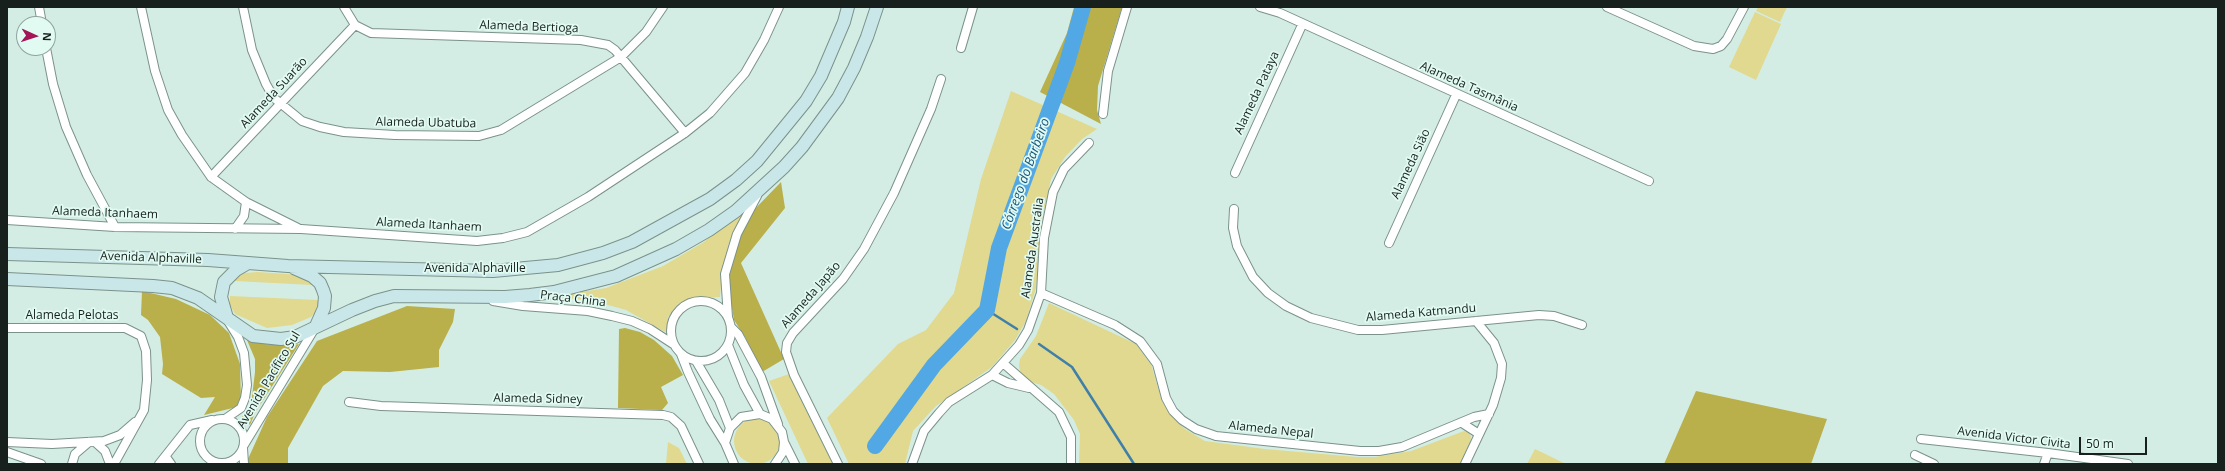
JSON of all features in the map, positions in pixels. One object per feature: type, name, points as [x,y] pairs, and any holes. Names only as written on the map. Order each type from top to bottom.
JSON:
[{"type":"main road","name":"Avenida Alphaville","points":[[7,254],[250,263],[288,266],[521,270],[558,266],[603,253],[632,242],[710,200],[736,180],[756,161],[806,101],[821,76],[844,22],[848,7]]},
{"type":"main road","points":[[7,279],[172,288],[198,298],[253,336],[267,338],[295,337],[375,300],[394,296],[505,297],[542,293],[616,276],[676,249],[709,230],[760,190],[802,147],[838,98],[854,68],[867,37],[877,7]]},
{"type":"main road","points":[[227,318],[221,297],[224,282],[236,270],[250,263]]},
{"type":"main road","points":[[288,266],[312,276],[320,283],[325,296],[324,308],[316,326]]},
{"type":"street","points":[[141,7],[155,71],[168,110],[182,135],[211,177],[246,202],[300,229]]},
{"type":"street","name":"Alameda Ubatuba","points":[[242,7],[252,50],[266,84],[274,98],[302,121],[320,127],[344,132],[395,135],[486,136],[501,130],[621,57],[646,32],[663,7]]},
{"type":"street","points":[[344,7],[355,25]]},
{"type":"street","name":"Alameda Itanhaem","points":[[7,220],[115,227],[300,229],[477,241],[504,238],[527,232],[629,171],[685,133],[710,113],[745,73],[764,40],[779,7]]},
{"type":"street","points":[[961,48],[973,7]]},
{"type":"street","points":[[1103,114],[1104,90],[1108,71],[1127,7]]},
{"type":"street","name":"Alameda Tasmânia","points":[[1260,7],[1277,10],[1302,25],[1649,181]]},
{"type":"street","points":[[1607,7],[1694,46],[1713,49],[1721,46],[1727,39],[1744,7]]},
{"type":"street","name":"Alameda Suarão","points":[[211,177],[355,25]]},
{"type":"street","name":"Alameda Bertioga","points":[[355,25],[371,33],[383,34],[598,42],[615,50],[685,133]]},
{"type":"street","name":"Alameda Pataya","points":[[1234,173],[1302,25]]},
{"type":"street","points":[[48,56],[53,84],[66,127],[87,174],[115,227]]},
{"type":"street","name":"Alameda Japão","points":[[838,464],[794,375],[786,352],[787,343],[793,333],[843,279],[864,249],[894,193],[931,110],[941,79]]},
{"type":"street","name":"Alameda Sião","points":[[1389,243],[1456,95]]},
{"type":"street","name":"Alameda Austrália","points":[[912,464],[924,431],[949,402],[992,375],[1019,345],[1028,330],[1041,293],[1044,238],[1053,192],[1064,170],[1089,143]]},
{"type":"street","points":[[730,428],[719,400],[696,361],[715,358],[728,345],[731,336],[731,327],[728,318],[725,274],[744,217],[760,190]]},
{"type":"street","points":[[235,229],[244,216],[246,202]]},
{"type":"street","name":"Alameda Katmandu","points":[[1234,209],[1236,240],[1243,260],[1253,277],[1268,293],[1292,309],[1311,318],[1358,330],[1382,330],[1539,314],[1554,316],[1582,325]]},
{"type":"street","name":"Alameda Nepal","points":[[1041,293],[1115,324],[1140,341],[1157,364],[1166,398],[1173,411],[1196,429],[1216,436],[1360,451],[1379,451],[1402,447],[1462,423],[1490,414]]},
{"type":"street","name":"Praça China","points":[[464,296],[509,304],[568,308],[612,316],[644,326],[673,344],[681,354],[710,419],[725,443],[734,464]]},
{"type":"street","points":[[673,344],[671,334],[672,323],[676,314],[684,306],[693,302],[703,301],[714,304],[722,310],[728,318]]},
{"type":"street","name":"Avenida Pacífico Sul","points":[[222,419],[241,408],[245,398],[247,385],[244,353],[238,337],[227,318]]},
{"type":"street","points":[[1465,464],[1490,414],[1502,378],[1502,364],[1494,343],[1476,321]]},
{"type":"street","name":"Avenida Pacífico Sul","points":[[244,464],[244,447],[316,326]]},
{"type":"street","points":[[731,327],[738,334],[761,377],[784,442],[795,464]]},
{"type":"street","name":"Alameda Pelotas","points":[[7,328],[125,328],[137,333],[143,340],[146,351],[147,380],[144,410],[114,464]]},
{"type":"street","points":[[728,345],[744,386],[760,414]]},
{"type":"street","name":"Praça China","points":[[681,354],[696,361]]},
{"type":"street","points":[[1003,363],[1030,388],[1051,403],[1066,422],[1071,437],[1071,464]]},
{"type":"street","points":[[992,375],[1008,383],[1030,388]]},
{"type":"street","name":"Alameda Sidney","points":[[349,402],[381,406],[663,415],[671,417],[681,426],[699,464]]},
{"type":"street","points":[[7,442],[92,442],[110,440],[120,435],[132,425],[144,410]]},
{"type":"street","points":[[725,443],[730,428],[741,417],[760,414],[772,419],[778,425]]},
{"type":"street","points":[[160,464],[167,460],[190,424],[222,419],[238,425],[242,431],[244,447],[236,458],[223,463],[209,462],[204,453],[200,439],[206,426],[222,419]]},
{"type":"street","points":[[1462,423],[1479,434]]},
{"type":"street","name":"Avenida Victor Civita","points":[[1921,439],[2048,453],[2067,460],[2128,464]]},
{"type":"street","points":[[72,464],[75,454],[92,442]]},
{"type":"street","points":[[92,442],[105,451],[110,464]]},
{"type":"street","points":[[775,464],[783,452],[784,442]]},
{"type":"street","points":[[7,452],[41,464]]},
{"type":"street","points":[[2044,464],[2048,453]]},
{"type":"street","points":[[1915,455],[1934,464]]},
{"type":"street","points":[[167,460],[171,464]]},
{"type":"shaded area","points":[[1074,7],[1122,7],[1098,86],[1097,110],[1101,124],[1040,92],[1067,33]]},
{"type":"shaded area","points":[[1758,7],[1787,7],[1780,22],[1756,11]]},
{"type":"shaded area","points":[[1755,12],[1781,24],[1756,80],[1729,67]]},
{"type":"shaded area","points":[[1011,91],[1097,129],[1082,139],[1065,157],[1051,179],[1039,234],[1039,260],[1036,288],[1026,321],[1015,340],[992,367],[936,406],[913,431],[905,464],[849,464],[827,418],[898,344],[926,330],[954,293],[981,179]]},
{"type":"shaded area","points":[[781,182],[785,208],[741,263],[784,359],[762,372],[745,337],[734,320],[730,296],[730,273],[742,231],[752,212]]},
{"type":"shaded area","points":[[747,205],[729,243],[722,273],[720,297],[687,299],[668,317],[667,333],[626,310],[590,300],[550,297],[606,288],[663,266],[704,242]]},
{"type":"shaded area","points":[[258,272],[301,275],[312,281],[313,285],[235,281],[234,276],[244,273]]},
{"type":"shaded area","points":[[142,291],[176,299],[210,315],[229,333],[240,364],[241,400],[237,407],[204,415],[215,397],[201,398],[162,374],[163,364],[160,337],[148,320],[141,315]]},
{"type":"shaded area","points":[[230,296],[319,300],[318,309],[311,317],[292,325],[267,328],[235,314],[230,305]]},
{"type":"shaded area","points":[[1049,303],[1136,344],[1151,364],[1162,401],[1170,414],[1185,429],[1205,441],[1265,449],[1357,457],[1375,457],[1411,451],[1464,431],[1469,432],[1471,437],[1470,445],[1461,464],[1079,464],[1080,434],[1074,420],[1054,394],[1041,385],[1028,381],[1021,375],[1019,366],[1020,359],[1036,336]]},
{"type":"shaded area","points":[[407,306],[455,309],[453,322],[439,350],[439,367],[390,372],[343,371],[323,386],[288,448],[288,464],[249,464],[248,459],[267,417],[317,341]]},
{"type":"shaded area","points":[[625,328],[640,332],[654,340],[672,356],[683,375],[661,387],[668,403],[662,410],[618,408],[619,329]]},
{"type":"shaded area","points":[[247,340],[265,344],[288,346],[299,344],[255,413],[250,425],[242,417],[251,405],[255,372],[255,359]]},
{"type":"shaded area","points":[[789,374],[833,464],[808,464],[769,381]]},
{"type":"shaded area","points":[[1696,391],[1827,419],[1811,464],[1664,464]]},
{"type":"shaded area","points":[[757,418],[770,422],[776,428],[780,441],[776,454],[770,460],[757,464],[744,460],[738,454],[734,441],[738,428],[744,422]]},
{"type":"shaded area","points":[[668,442],[679,448],[687,464],[666,464]]},
{"type":"shaded area","points":[[1535,449],[1566,464],[1527,464]]},
{"type":"waterway","name":"Córrego do Barbeiro","points":[[875,446],[934,365],[987,310],[999,248],[1067,63],[1083,7]]},
{"type":"waterway","name":"Córrego do Barbeiro","points":[[987,310],[1017,329]]},
{"type":"waterway","name":"Córrego do Barbeiro","points":[[1039,344],[1072,367],[1134,464]]}]
